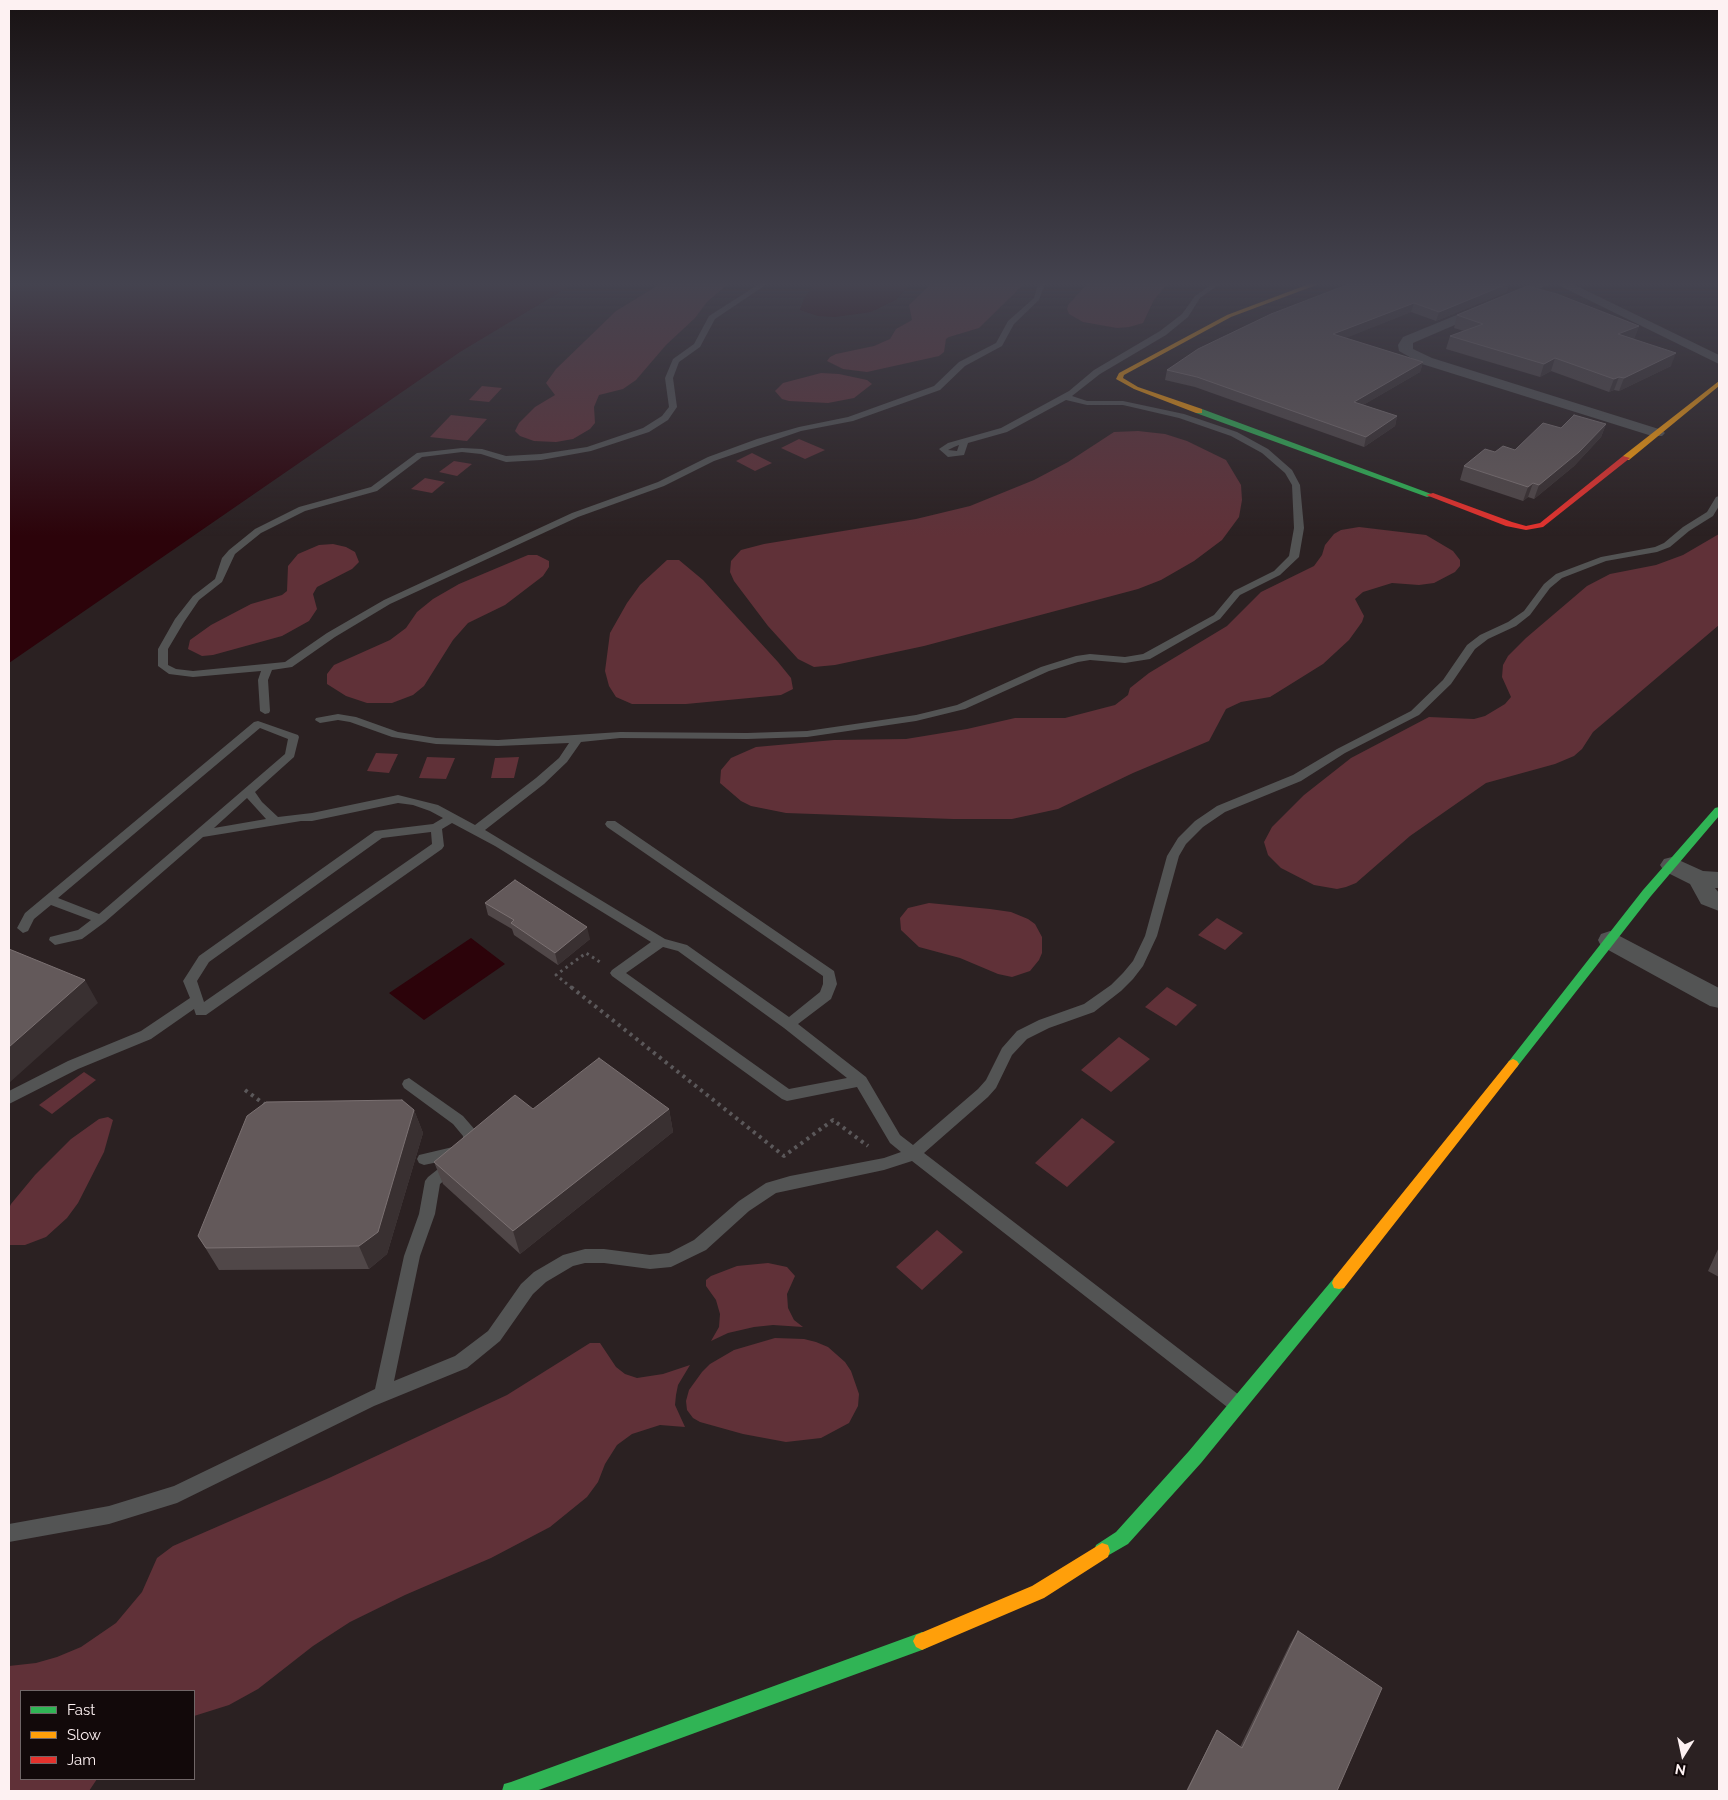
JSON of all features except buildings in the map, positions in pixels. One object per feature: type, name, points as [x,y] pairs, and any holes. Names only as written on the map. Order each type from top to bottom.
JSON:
[{"type":"street","points":[[1132,368],[1121,374],[1119,379],[1136,388],[1509,524],[1526,528],[1543,525],[1552,519],[1719,383]]},
{"type":"street","points":[[1450,368],[1657,433]]},
{"type":"street","points":[[511,1791],[947,1632],[1038,1592],[1122,1538],[1238,1405],[1387,1225],[1610,940],[1719,810]]},
{"type":"street","points":[[1672,865],[1709,879],[1710,898],[1719,903]]},
{"type":"street","points":[[1610,940],[1719,1000]]},
{"type":"lane","points":[[673,368],[669,378],[673,407],[665,418],[646,430],[601,446],[540,458],[506,459],[482,452],[462,450],[420,455],[374,489],[302,509],[266,526],[249,537],[227,558],[219,580],[196,598],[167,640],[162,662],[167,669],[193,674],[267,668],[296,661],[331,635],[387,602],[582,511],[661,484],[711,459],[753,443],[799,429],[850,419],[937,388],[958,368]]},
{"type":"lane","points":[[964,442],[1004,430],[1079,389],[1104,368]]},
{"type":"lane","points":[[320,720],[338,717],[352,719],[396,735],[449,742],[577,739],[620,735],[737,736],[807,734],[861,727],[942,712],[980,700],[1045,669],[1076,659],[1090,657],[1124,660],[1146,657],[1216,617],[1237,593],[1277,572],[1294,558],[1299,528],[1296,485],[1289,472],[1264,451],[1234,434],[1181,416],[1123,403],[1087,403],[1065,397]]},
{"type":"lane","points":[[9,1533],[109,1515],[177,1494],[383,1393],[461,1362],[480,1349],[494,1336],[527,1289],[540,1277],[569,1260],[585,1256],[604,1256],[650,1262],[671,1260],[700,1245],[744,1206],[772,1188],[790,1182],[884,1164],[913,1154],[983,1093],[991,1084],[1004,1056],[1022,1035],[1044,1024],[1089,1008],[1116,988],[1128,976],[1138,963],[1151,936],[1173,856],[1182,841],[1199,824],[1221,809],[1297,778],[1341,751],[1414,713],[1448,682],[1471,647],[1484,637],[1512,624],[1527,613],[1548,586],[1560,576],[1604,559],[1657,549],[1668,545],[1686,529],[1710,514],[1719,499]]},
{"type":"lane","points":[[265,711],[263,680],[267,668]]},
{"type":"lane","points":[[23,928],[29,916],[48,899],[258,724],[294,737],[290,755],[100,919],[82,934],[55,940]]},
{"type":"lane","points":[[477,830],[540,781],[562,760],[577,739]]},
{"type":"lane","points":[[249,792],[258,806],[275,821]]},
{"type":"lane","points":[[199,834],[275,821],[312,817],[398,799],[434,808],[477,830],[661,942],[682,948],[789,1024],[861,1081],[895,1139],[963,1189],[1238,1405]]},
{"type":"lane","points":[[436,828],[438,846],[201,1011],[190,981],[204,959],[378,834],[436,828],[451,818]]},
{"type":"lane","points":[[611,824],[829,974],[830,984],[826,995],[789,1024]]},
{"type":"lane","points":[[48,899],[100,919]]},
{"type":"lane","points":[[661,942],[617,973],[787,1095],[861,1081]]},
{"type":"lane","points":[[9,1098],[73,1065],[146,1035],[196,1000]]},
{"type":"lane","points":[[383,1393],[412,1256],[427,1214],[433,1181],[469,1149],[471,1134],[458,1120],[410,1084]]},
{"type":"lane","points":[[424,1159],[469,1149]]},
{"type":"path","points":[[617,973],[586,953],[556,975],[784,1156],[833,1120],[872,1149],[884,1164]]},
{"type":"path","points":[[245,1090],[273,1111]]},
{"type":"shaded area","points":[[9,368],[437,368],[9,663]]},
{"type":"shaded area","points":[[646,368],[636,380],[623,389],[599,395],[594,407],[595,423],[590,429],[573,439],[556,442],[534,441],[520,436],[515,431],[519,423],[535,407],[555,395],[546,383],[556,369]]},
{"type":"shaded area","points":[[841,368],[885,368],[867,372]]},
{"type":"shaded area","points":[[821,373],[839,374],[867,380],[872,384],[854,398],[828,403],[789,401],[782,399],[775,391],[783,383]]},
{"type":"shaded area","points":[[482,386],[502,388],[489,402],[469,400]]},
{"type":"shaded area","points":[[451,415],[487,419],[467,441],[430,437]]},
{"type":"shaded area","points":[[1138,431],[1165,434],[1187,441],[1226,460],[1241,485],[1242,500],[1239,517],[1222,540],[1194,561],[1161,580],[1138,589],[924,646],[835,665],[814,667],[798,659],[768,626],[734,581],[730,572],[731,561],[741,550],[764,544],[916,519],[970,506],[1034,480],[1068,462],[1114,432]]},
{"type":"shaded area","points":[[799,439],[825,450],[805,459],[781,448]]},
{"type":"shaded area","points":[[752,453],[772,463],[755,471],[736,461]]},
{"type":"shaded area","points":[[454,461],[472,464],[457,476],[439,472]]},
{"type":"shaded area","points":[[425,478],[445,482],[432,493],[411,489]]},
{"type":"shaded area","points":[[1359,527],[1426,535],[1453,551],[1460,560],[1460,566],[1455,572],[1434,583],[1419,585],[1392,583],[1363,592],[1355,599],[1364,616],[1362,622],[1349,640],[1323,664],[1270,697],[1241,702],[1226,709],[1209,741],[1133,773],[1058,809],[1012,819],[953,819],[786,813],[751,806],[741,801],[720,783],[721,770],[731,758],[756,747],[834,740],[906,739],[967,729],[1015,718],[1065,718],[1115,705],[1128,695],[1130,688],[1149,673],[1227,626],[1261,592],[1314,566],[1322,555],[1325,545],[1334,534],[1341,530]]},
{"type":"shaded area","points":[[1719,534],[1719,625],[1593,732],[1582,749],[1574,756],[1555,764],[1486,783],[1410,836],[1356,883],[1346,887],[1337,889],[1314,885],[1281,868],[1268,855],[1264,842],[1272,827],[1304,795],[1351,758],[1429,717],[1474,719],[1485,716],[1505,704],[1511,697],[1502,677],[1503,665],[1508,656],[1526,638],[1587,586],[1610,574],[1656,565],[1683,555]]},
{"type":"shaded area","points":[[333,544],[346,547],[355,552],[359,562],[352,569],[317,587],[313,594],[317,609],[309,621],[282,636],[213,655],[202,656],[188,649],[190,640],[211,625],[251,604],[282,595],[287,591],[288,566],[298,554],[319,545]]},
{"type":"shaded area","points":[[528,555],[537,555],[549,561],[549,567],[543,576],[505,605],[468,623],[453,640],[424,686],[413,695],[392,703],[367,703],[346,696],[327,684],[327,674],[334,665],[390,640],[406,628],[417,612],[433,599],[459,584]]},
{"type":"shaded area","points":[[667,560],[679,560],[703,580],[778,662],[791,678],[793,689],[781,695],[686,704],[632,704],[616,697],[609,686],[605,671],[610,633],[640,585]]},
{"type":"shaded area","points":[[376,753],[398,754],[389,773],[367,771]]},
{"type":"shaded area","points":[[427,757],[455,758],[446,779],[419,778]]},
{"type":"shaded area","points":[[519,757],[514,778],[491,778],[495,758]]},
{"type":"shaded area","points":[[929,903],[1011,912],[1028,919],[1035,924],[1042,937],[1042,953],[1039,960],[1030,971],[1012,977],[998,974],[960,958],[919,947],[901,930],[900,918],[908,908]]},
{"type":"shaded area","points":[[1217,918],[1243,933],[1225,950],[1198,935]]},
{"type":"shaded area","points":[[471,938],[505,964],[424,1020],[389,993]]},
{"type":"shaded area","points":[[1167,987],[1197,1005],[1176,1026],[1145,1007]]},
{"type":"shaded area","points":[[1119,1037],[1150,1059],[1111,1092],[1081,1070]]},
{"type":"shaded area","points":[[84,1072],[96,1080],[52,1114],[39,1105]]},
{"type":"shaded area","points":[[108,1117],[113,1120],[104,1152],[78,1203],[67,1218],[46,1237],[25,1245],[9,1245],[9,1208],[11,1204],[35,1175],[71,1139],[99,1119]]},
{"type":"shaded area","points":[[1082,1118],[1115,1142],[1067,1187],[1035,1163]]},
{"type":"shaded area","points":[[937,1230],[963,1252],[922,1290],[896,1267]]},
{"type":"shaded area","points":[[768,1263],[787,1267],[795,1276],[787,1294],[788,1308],[794,1320],[803,1327],[773,1325],[754,1327],[728,1333],[711,1341],[719,1327],[720,1314],[716,1300],[706,1286],[706,1280],[711,1276],[737,1266]]},
{"type":"shaded area","points":[[775,1338],[804,1339],[816,1342],[828,1347],[845,1362],[851,1371],[859,1394],[858,1406],[849,1423],[821,1438],[786,1442],[743,1434],[700,1422],[693,1418],[687,1410],[686,1401],[689,1390],[710,1364],[734,1350]]},
{"type":"shaded area","points":[[590,1343],[600,1343],[616,1367],[625,1374],[637,1378],[663,1374],[690,1365],[678,1385],[675,1405],[685,1427],[660,1425],[632,1434],[617,1445],[605,1464],[598,1482],[587,1497],[550,1527],[491,1558],[405,1595],[350,1622],[313,1646],[258,1689],[229,1705],[195,1716],[195,1690],[20,1690],[20,1780],[96,1780],[89,1791],[9,1791],[9,1666],[36,1663],[57,1657],[81,1647],[116,1623],[142,1592],[157,1558],[173,1546],[329,1478],[507,1395]]},
{"type":"traffic: fast","points":[[1199,411],[1430,495]]},
{"type":"traffic: fast","points":[[1513,1064],[1647,893],[1719,810]]},
{"type":"traffic: fast","points":[[1102,1551],[1122,1538],[1195,1457],[1339,1283]]},
{"type":"traffic: fast","points":[[511,1791],[922,1641]]},
{"type":"traffic: slow","points":[[1132,368],[1121,374],[1119,379],[1136,388],[1199,411]]},
{"type":"traffic: slow","points":[[1626,458],[1719,383]]},
{"type":"traffic: slow","points":[[1339,1283],[1513,1064]]},
{"type":"traffic: slow","points":[[922,1641],[1038,1592],[1102,1551]]},
{"type":"traffic: jam","points":[[1430,495],[1509,524],[1526,528],[1543,525],[1626,458]]}]
